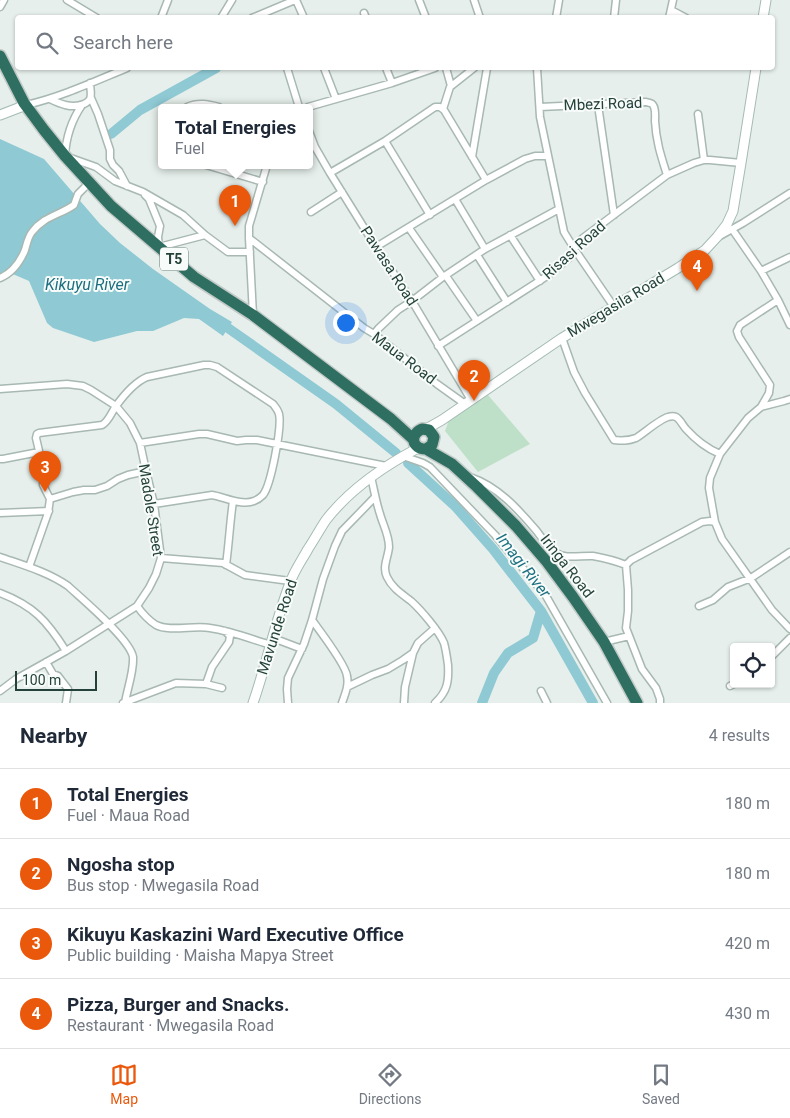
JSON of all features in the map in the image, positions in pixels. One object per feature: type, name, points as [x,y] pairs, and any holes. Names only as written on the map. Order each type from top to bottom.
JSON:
[{"type":"highway","name":"T5","points":[[0,56],[26,105],[65,156],[111,206],[194,277],[253,315],[391,419],[423,439]]},
{"type":"highway","name":"Iringa Road","points":[[423,439],[478,487],[547,562],[604,642],[637,703]]},
{"type":"street","points":[[0,7],[4,0]]},
{"type":"street","points":[[67,0],[92,15]]},
{"type":"street","points":[[162,15],[168,0]]},
{"type":"street","points":[[223,15],[232,0]]},
{"type":"street","points":[[265,15],[296,0],[303,15]]},
{"type":"street","points":[[419,0],[425,15]]},
{"type":"street","points":[[474,0],[479,15]]},
{"type":"street","points":[[556,15],[559,0]]},
{"type":"street","points":[[614,15],[616,0]]},
{"type":"street","points":[[670,15],[673,0]]},
{"type":"street","points":[[764,15],[766,0]]},
{"type":"street","points":[[671,10],[680,15]]},
{"type":"street","points":[[0,115],[26,105],[50,99],[122,70]]},
{"type":"street","points":[[288,70],[298,104]]},
{"type":"street","points":[[325,70],[336,99]]},
{"type":"street","points":[[387,70],[392,84]]},
{"type":"street","points":[[313,106],[392,84],[430,70]]},
{"type":"street","points":[[447,70],[451,86]]},
{"type":"street","points":[[443,109],[450,87],[471,70]]},
{"type":"street","points":[[472,157],[488,70]]},
{"type":"street","points":[[537,70],[540,118],[566,236],[614,307]]},
{"type":"street","name":"Mwegasila Road","points":[[423,439],[442,420],[468,402],[562,338],[705,250],[717,237],[727,224],[733,211],[756,70]]},
{"type":"street","points":[[90,83],[91,98],[110,150],[110,158],[127,186]]},
{"type":"street","points":[[50,99],[69,106],[82,105],[91,98]]},
{"type":"street","name":"Mbezi Road","points":[[540,107],[650,103],[654,106],[658,146],[667,175]]},
{"type":"street","points":[[82,105],[70,125],[65,156],[96,167],[115,181],[143,192],[183,215],[228,252],[250,252]]},
{"type":"street","points":[[598,105],[614,215]]},
{"type":"street","points":[[330,173],[385,141],[435,107],[444,110],[486,180]]},
{"type":"street","points":[[698,114],[704,160]]},
{"type":"street","points":[[385,141],[430,215]]},
{"type":"street","name":"Pawasa Road","points":[[313,142],[330,173],[412,301],[468,402]]},
{"type":"street","points":[[376,247],[486,180],[525,159],[535,156],[548,156]]},
{"type":"street","name":"Risasi Road","points":[[438,346],[540,281],[564,263],[583,238],[667,175],[704,160],[742,163]]},
{"type":"street","points":[[219,169],[263,182]]},
{"type":"street","points":[[253,315],[249,226],[266,169]]},
{"type":"street","points":[[0,278],[7,276],[18,262],[34,230],[48,218],[74,205],[78,194],[89,183]]},
{"type":"street","points":[[143,192],[149,199],[160,226],[159,247],[205,235]]},
{"type":"street","points":[[311,212],[342,192]]},
{"type":"street","points":[[717,237],[790,194]]},
{"type":"street","points":[[455,199],[485,249]]},
{"type":"street","points":[[374,334],[398,310],[445,276],[485,249],[559,209]]},
{"type":"street","points":[[409,228],[477,321]]},
{"type":"street","points":[[732,229],[761,271],[790,325]]},
{"type":"street","points":[[510,236],[540,281]]},
{"type":"street","name":"Maua Road","points":[[249,238],[437,384],[468,402]]},
{"type":"street","points":[[477,255],[507,302]]},
{"type":"street","points":[[761,271],[790,257]]},
{"type":"street","points":[[778,300],[740,324],[737,331],[770,385],[770,393],[761,407],[748,418],[720,454],[710,478],[709,488],[715,522],[722,539],[772,610],[790,629]]},
{"type":"street","points":[[562,338],[574,372],[614,440],[624,441],[636,438],[664,419],[674,416],[694,437],[712,451],[720,454]]},
{"type":"street","points":[[29,568],[48,511],[50,499],[43,485],[37,434],[102,425],[106,423],[116,406],[140,380],[204,364],[217,367],[273,404],[279,413],[280,419],[277,444],[264,494],[252,502],[233,501],[212,495],[154,504]]},
{"type":"street","name":"Madole Street","points":[[0,389],[74,384],[91,390],[116,406],[130,423],[140,443],[154,504],[161,558],[156,574],[137,606],[66,651],[16,678],[0,691]]},
{"type":"street","points":[[761,407],[790,399]]},
{"type":"street","points":[[140,443],[207,434],[237,441],[258,440],[386,466]]},
{"type":"street","name":"Mavunde Road","points":[[253,703],[290,581],[326,520],[354,490],[423,439]]},
{"type":"street","points":[[0,459],[39,452]]},
{"type":"street","points":[[402,456],[417,460],[430,467],[495,535],[528,574],[546,596],[607,703]]},
{"type":"street","points":[[50,499],[73,492],[95,490],[128,475],[146,471]]},
{"type":"street","points":[[463,474],[482,481],[500,494],[516,508],[556,554],[571,557],[594,556],[626,565]]},
{"type":"street","points":[[371,477],[379,514],[388,539],[386,574],[392,586],[413,602],[435,628],[446,650],[447,684],[444,694],[434,703]]},
{"type":"street","points":[[288,703],[288,678],[302,649],[312,620],[322,579],[338,538],[342,531],[376,497]]},
{"type":"street","points":[[226,565],[233,501]]},
{"type":"street","points":[[0,513],[48,511]]},
{"type":"street","points":[[660,703],[656,688],[642,668],[626,628],[628,590],[626,565],[630,560],[702,522],[715,522]]},
{"type":"street","points":[[699,606],[713,600],[728,587],[751,578],[790,552]]},
{"type":"street","points":[[0,557],[61,581],[109,624],[128,646],[132,655],[131,675],[124,703]]},
{"type":"street","points":[[161,558],[218,562],[245,575],[290,581]]},
{"type":"street","points":[[0,593],[19,601],[34,611],[46,622],[66,651]]},
{"type":"street","points":[[137,606],[144,616],[156,625],[164,628],[209,627],[302,649]]},
{"type":"street","points":[[312,620],[346,670],[347,687],[342,703]]},
{"type":"street","points":[[404,703],[405,687],[413,653],[418,643],[435,628]]},
{"type":"street","points":[[206,684],[212,667],[228,642],[230,636],[225,631]]},
{"type":"street","points":[[604,642],[629,636]]},
{"type":"street","points":[[775,653],[790,638]]},
{"type":"street","points":[[347,687],[388,669],[413,653]]},
{"type":"street","points":[[46,662],[53,674],[63,681],[68,689],[66,703]]},
{"type":"street","points":[[124,703],[176,683],[206,684],[222,688]]},
{"type":"street","points":[[540,691],[547,703]]},
{"type":"green space","points":[[488,395],[530,444],[478,472],[445,431],[449,420],[463,409],[468,408]]},
{"type":"water","name":"Kikuyu River","points":[[0,139],[44,159],[100,224],[120,243],[153,269],[232,322],[223,336],[199,319],[184,318],[153,331],[137,331],[94,342],[53,328],[47,323],[29,281],[8,272],[0,276]]},
{"type":"waterway","name":"Kikuyu River","points":[[111,134],[140,110],[212,70]]},
{"type":"waterway","name":"Imagi River","points":[[228,328],[336,404],[396,453]]},
{"type":"waterway","name":"Imagi River","points":[[408,463],[455,506],[493,549],[541,611],[593,703]]},
{"type":"waterway","points":[[482,703],[494,673],[508,653],[533,638],[541,611]]},
{"type":"place","name":"Total Energies","points":[[235,226]]},
{"type":"place","name":"Pizza, Burger and Snacks.","points":[[697,291]]},
{"type":"place","name":"Ngosha stop","points":[[474,401]]},
{"type":"place","name":"Kikuyu Kaskazini Ward Executive Office","points":[[45,492]]}]
